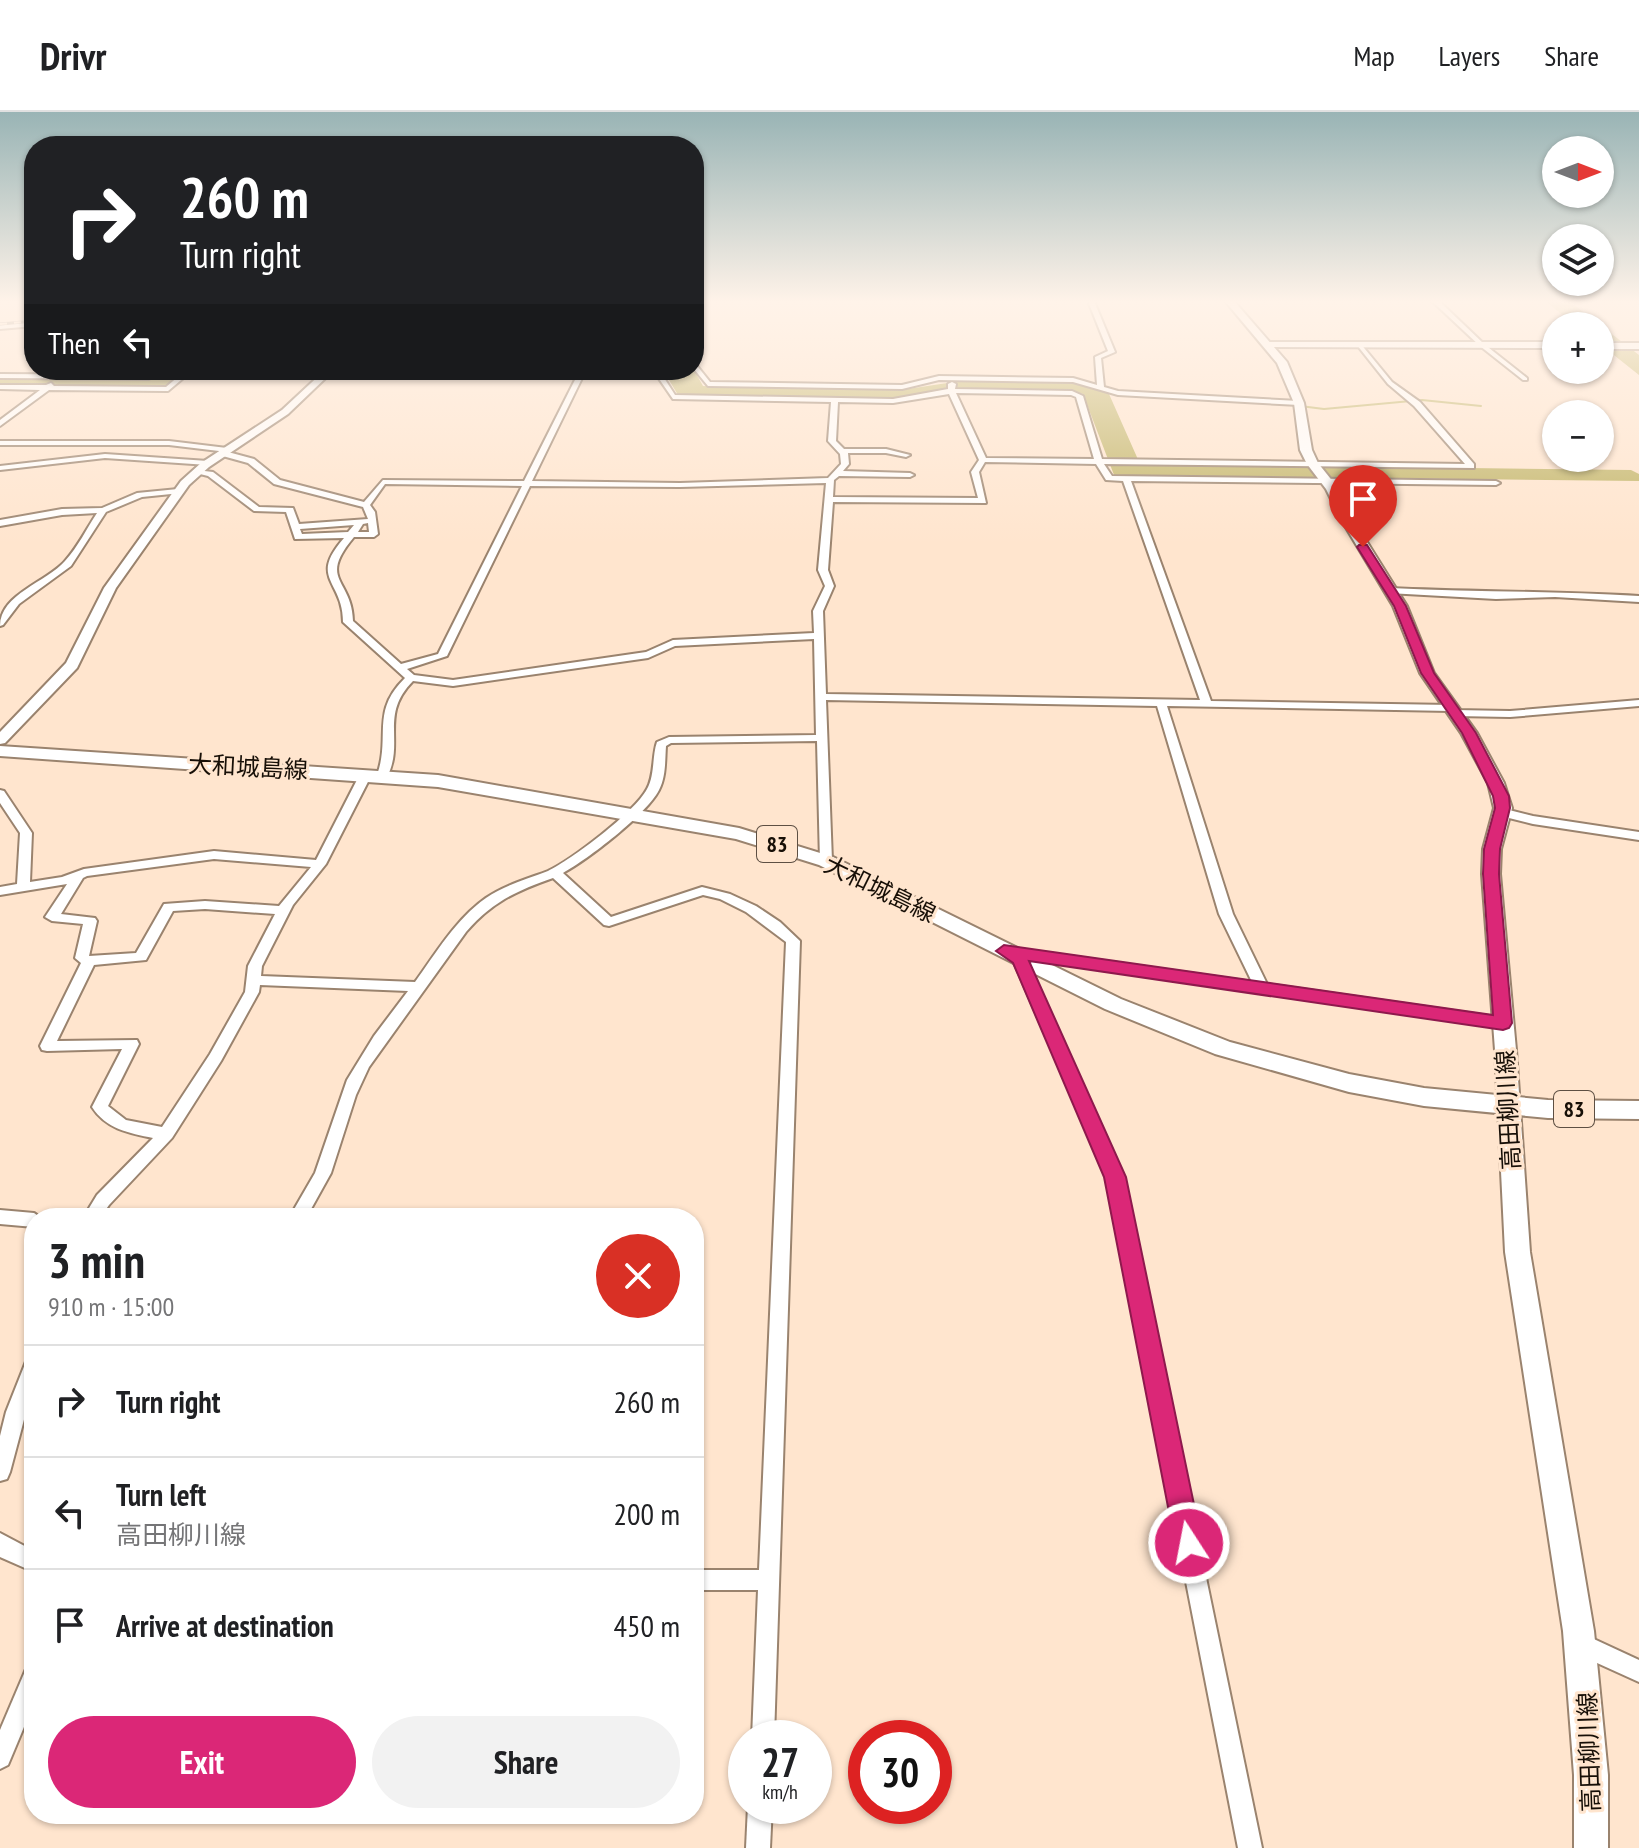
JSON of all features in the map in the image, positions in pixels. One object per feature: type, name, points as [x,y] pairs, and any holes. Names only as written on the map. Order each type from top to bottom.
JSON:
[{"type":"main road","name":"高田柳川線","points":[[1290,382],[1299,403],[1306,450],[1391,591],[1427,673],[1453,710],[1501,796],[1491,874],[1519,1268],[1583,1645],[1592,1753],[1591,1848]]},
{"type":"main road","name":"大和城島線","points":[[0,751],[375,774],[438,781],[739,834],[826,861],[1113,1004],[1223,1048],[1349,1083],[1424,1097],[1509,1106],[1639,1110]]},
{"type":"street","points":[[0,424],[55,382]]},
{"type":"street","points":[[0,387],[168,389],[176,382]]},
{"type":"street","points":[[0,740],[72,665],[110,588],[178,491],[196,472],[285,412],[317,382]]},
{"type":"street","points":[[399,668],[442,656],[577,382]]},
{"type":"street","points":[[664,382],[673,397],[910,400],[951,391],[1072,393],[1079,396],[1099,462],[1109,478],[1471,466],[1417,404],[1389,382]]},
{"type":"street","points":[[707,382],[902,387],[930,382]]},
{"type":"street","points":[[952,382],[951,391],[983,460]]},
{"type":"street","points":[[1080,382],[1118,393],[1299,403]]},
{"type":"street","points":[[1100,382],[1101,388]]},
{"type":"street","points":[[826,861],[818,611],[831,589],[829,578],[823,570],[833,477],[845,464],[842,451],[832,441],[835,400]]},
{"type":"street","points":[[0,443],[169,443],[224,452],[251,461],[277,482],[366,505]]},
{"type":"street","points":[[842,451],[886,451],[906,455]]},
{"type":"street","points":[[0,468],[105,456],[208,463]]},
{"type":"street","points":[[983,460],[1099,462],[1496,483]]},
{"type":"street","points":[[829,499],[983,501],[975,472],[983,460]]},
{"type":"street","points":[[196,472],[210,474],[257,509],[290,510],[298,537],[374,534],[366,505]]},
{"type":"street","points":[[366,505],[383,482],[680,485],[910,475]]},
{"type":"street","points":[[1126,478],[1207,705]]},
{"type":"street","points":[[0,523],[62,512],[103,510],[140,495],[178,491]]},
{"type":"street","points":[[0,623],[16,602],[68,564],[103,510]]},
{"type":"street","points":[[295,527],[372,520]]},
{"type":"street","points":[[360,521],[354,535],[334,555],[330,566],[332,577],[347,604],[348,622],[411,678],[468,681],[648,655],[673,643],[819,636]]},
{"type":"street","points":[[1391,591],[1639,599]]},
{"type":"street","points":[[98,1208],[166,1134],[216,1057],[252,992],[256,980],[255,966],[283,910],[320,864],[375,774],[388,766],[390,708],[394,697],[411,678]]},
{"type":"street","points":[[821,697],[1453,710],[1510,714],[1639,703]]},
{"type":"street","points":[[1161,703],[1226,914],[1261,987]]},
{"type":"street","points":[[305,1208],[328,1167],[347,1097],[359,1068],[419,987],[480,909],[529,880],[555,873],[573,862],[653,791],[661,744],[669,740],[823,738]]},
{"type":"street","points":[[0,794],[26,833],[23,884]]},
{"type":"street","points":[[1501,812],[1639,836]]},
{"type":"street","points":[[0,891],[23,884],[65,883],[78,876],[214,855],[320,864]]},
{"type":"street","points":[[555,873],[609,922],[702,891],[715,892],[780,926],[793,941],[764,1720]]},
{"type":"street","points":[[78,876],[52,917],[90,921],[82,958],[89,961],[141,957],[169,907],[205,905],[283,910]]},
{"type":"street","points":[[1012,955],[1261,987],[1503,1023]]},
{"type":"street","points":[[1012,955],[1115,1177],[1250,1848]]},
{"type":"street","points":[[89,961],[47,1046],[132,1044],[100,1107],[107,1118],[124,1125],[166,1134]]},
{"type":"street","points":[[256,980],[419,987]]},
{"type":"street","points":[[0,1217],[24,1219]]},
{"type":"street","points":[[0,1472],[24,1391]]},
{"type":"street","points":[[0,1543],[24,1557]]},
{"type":"street","points":[[704,1580],[769,1580]]},
{"type":"street","points":[[1583,1645],[1639,1671]]},
{"type":"street","points":[[0,1757],[24,1701]]},
{"type":"street","points":[[758,1848],[759,1824]]},
{"type":"shaded area","points":[[0,382],[172,382],[166,387],[0,386]]},
{"type":"shaded area","points":[[670,382],[701,382],[703,386],[901,390],[954,382],[1072,382],[1109,394],[1140,464],[1542,469],[1542,472],[1631,470],[1639,474],[1639,481],[1114,475],[1083,394],[1074,391],[944,389],[887,399],[678,395]]},
{"type":"waterway","points":[[1101,394],[1122,391],[1199,396]]},
{"type":"waterway","points":[[1233,397],[1279,400]]},
{"type":"waterway","points":[[1300,406],[1324,409],[1422,400],[1481,406]]},
{"type":"route","points":[[1189,1543],[1115,1177],[1081,1106],[1020,960],[1004,951],[1503,1023],[1491,874],[1492,849],[1503,808],[1501,796],[1469,733],[1427,673],[1400,606],[1363,547]]}]
